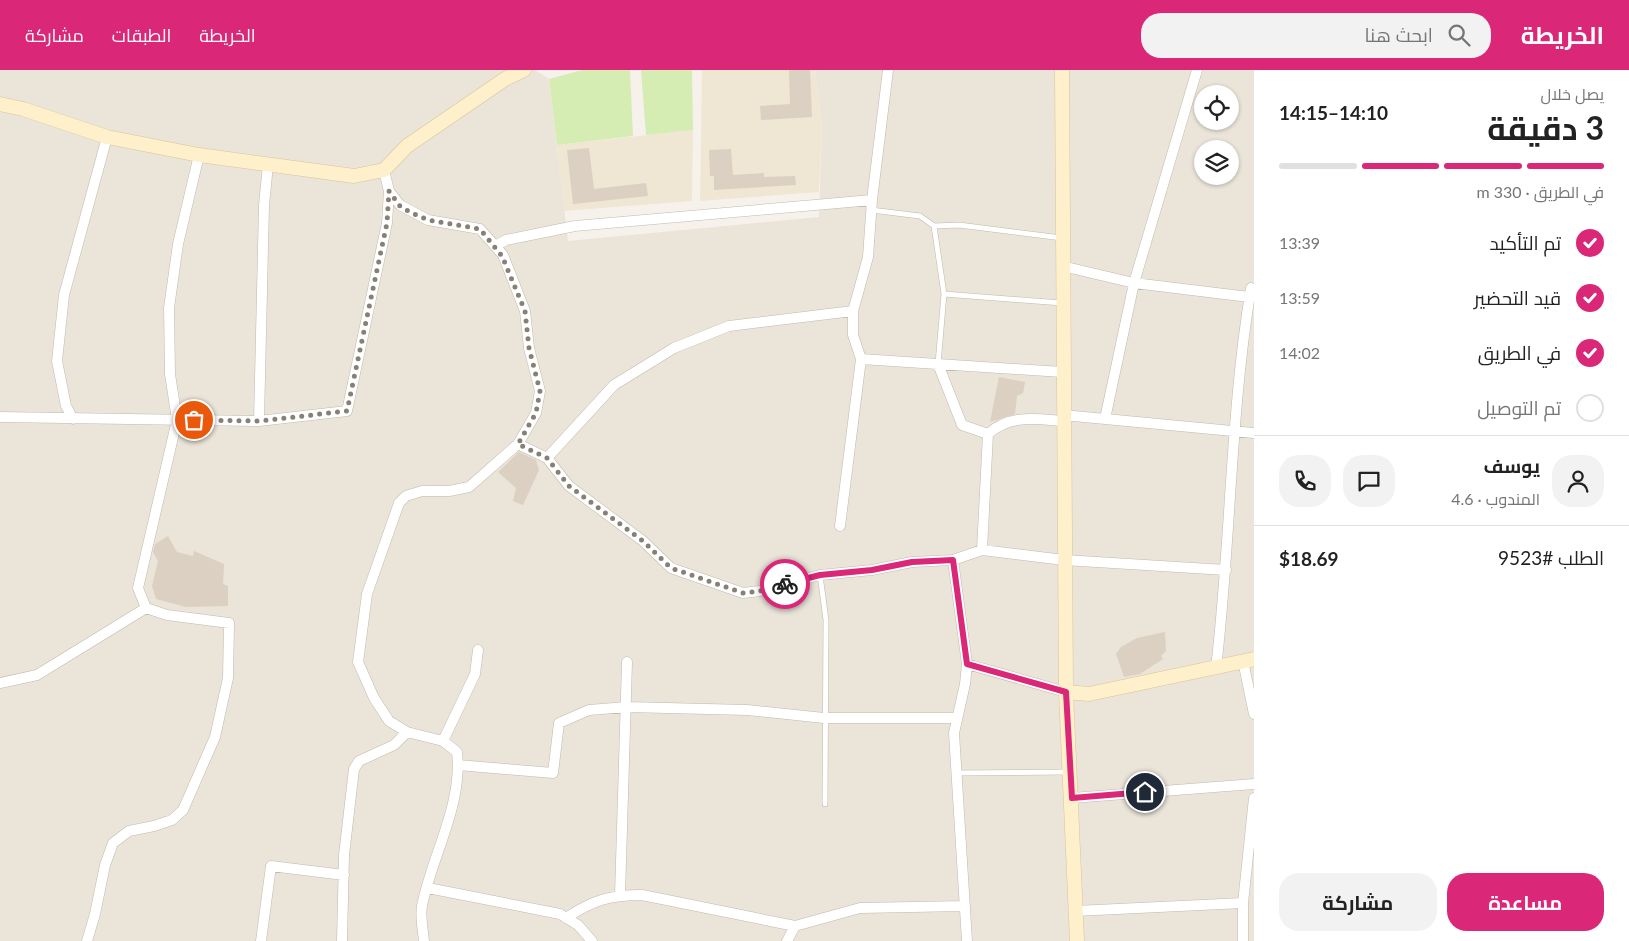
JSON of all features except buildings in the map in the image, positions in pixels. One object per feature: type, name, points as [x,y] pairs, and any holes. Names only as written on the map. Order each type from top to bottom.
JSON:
[{"type":"street","points":[[0,104],[23,109],[107,137],[199,155],[354,176],[384,170],[407,146],[505,79],[524,70]]},
{"type":"street","points":[[840,526],[861,359],[853,335],[854,312],[868,257],[871,205],[888,70]]},
{"type":"street","points":[[1062,70],[1062,372],[1066,692],[1077,941]]},
{"type":"street","points":[[1105,419],[1134,283],[1197,70]]},
{"type":"street","points":[[73,419],[66,406],[57,361],[64,296],[107,137]]},
{"type":"street","points":[[146,608],[138,588],[177,420],[170,374],[170,308],[178,244],[199,155]]},
{"type":"street","points":[[259,421],[264,205],[268,165]]},
{"type":"street","points":[[0,417],[259,421],[347,411],[387,223],[389,191],[384,170]]},
{"type":"street","points":[[389,191],[400,206],[410,212],[428,220],[480,229],[495,246],[502,256],[525,311],[529,348],[540,391],[536,413],[518,444],[469,487],[449,491],[422,491],[406,496],[399,503],[367,594],[358,662],[374,698],[389,721],[407,732],[443,741],[457,752],[458,765],[454,797],[422,908],[424,941]]},
{"type":"street","points":[[495,246],[506,240],[575,226],[871,205]]},
{"type":"street","points":[[1062,266],[1134,283],[1251,291],[1234,431],[1226,570],[1216,668]]},
{"type":"street","points":[[547,458],[614,384],[674,348],[729,326],[854,312]]},
{"type":"street","points":[[861,359],[1062,372]]},
{"type":"street","points":[[938,364],[962,425],[988,434]]},
{"type":"street","points":[[988,434],[1002,424],[1024,418],[1105,419],[1254,433]]},
{"type":"street","points":[[982,550],[988,434]]},
{"type":"street","points":[[518,444],[547,458],[569,486],[643,541],[671,568],[743,593],[760,591],[820,575],[872,570],[912,562],[953,560],[982,550],[1064,560],[1226,570]]},
{"type":"street","points":[[953,560],[967,664],[965,684],[954,732],[967,941]]},
{"type":"street","points":[[0,683],[37,675],[146,608],[167,614],[229,623],[228,678],[215,737],[183,810],[172,820],[128,831],[113,842],[105,866],[87,941]]},
{"type":"street","points":[[443,741],[475,674],[478,650]]},
{"type":"street","points":[[967,664],[1066,692],[1089,694],[1249,660],[1254,714]]},
{"type":"street","points":[[620,895],[627,662]]},
{"type":"street","points":[[458,765],[553,773],[560,723],[589,710],[626,707],[747,710],[824,718],[956,718]]},
{"type":"street","points":[[342,941],[344,876],[354,770],[359,761],[394,745],[407,732]]},
{"type":"street","points":[[1072,798],[1254,784]]},
{"type":"street","points":[[1243,941],[1243,903],[1254,798]]},
{"type":"street","points":[[261,941],[271,866],[344,876]]},
{"type":"street","points":[[428,888],[532,906],[560,914],[578,925],[592,941]]},
{"type":"street","points":[[566,918],[587,904],[620,895],[642,895],[794,926],[860,908],[965,906]]},
{"type":"street","points":[[1075,911],[1243,903]]},
{"type":"street","points":[[787,941],[794,926]]},
{"type":"lane","points":[[871,205],[920,216],[934,226],[959,225],[1062,238]]},
{"type":"lane","points":[[934,226],[944,294],[938,364]]},
{"type":"lane","points":[[944,294],[1062,303]]},
{"type":"lane","points":[[820,575],[826,620],[825,804]]},
{"type":"lane","points":[[956,773],[1070,772]]},
{"type":"shaded area","points":[[0,70],[535,70],[549,79],[568,241],[819,217],[822,125],[815,70],[1254,70],[1254,941],[0,941]]},
{"type":"shaded area","points":[[702,70],[815,70],[822,125],[819,192],[700,201]]},
{"type":"shaded area","points":[[693,130],[692,201],[564,211],[557,145]]},
{"type":"green space","points":[[582,70],[630,70],[633,136],[557,145],[549,79]]},
{"type":"green space","points":[[641,70],[692,70],[693,130],[646,135]]},
{"type":"way so far","points":[[194,420],[259,421],[347,411],[387,223],[389,191],[400,206],[428,220],[480,229],[502,256],[525,311],[529,348],[540,391],[536,413],[518,444],[547,458],[569,486],[643,541],[671,568],[743,593],[760,591],[785,584]]},
{"type":"route","points":[[785,584],[820,575],[872,570],[912,562],[953,560],[967,664],[1066,692],[1072,798],[1145,792]]}]
